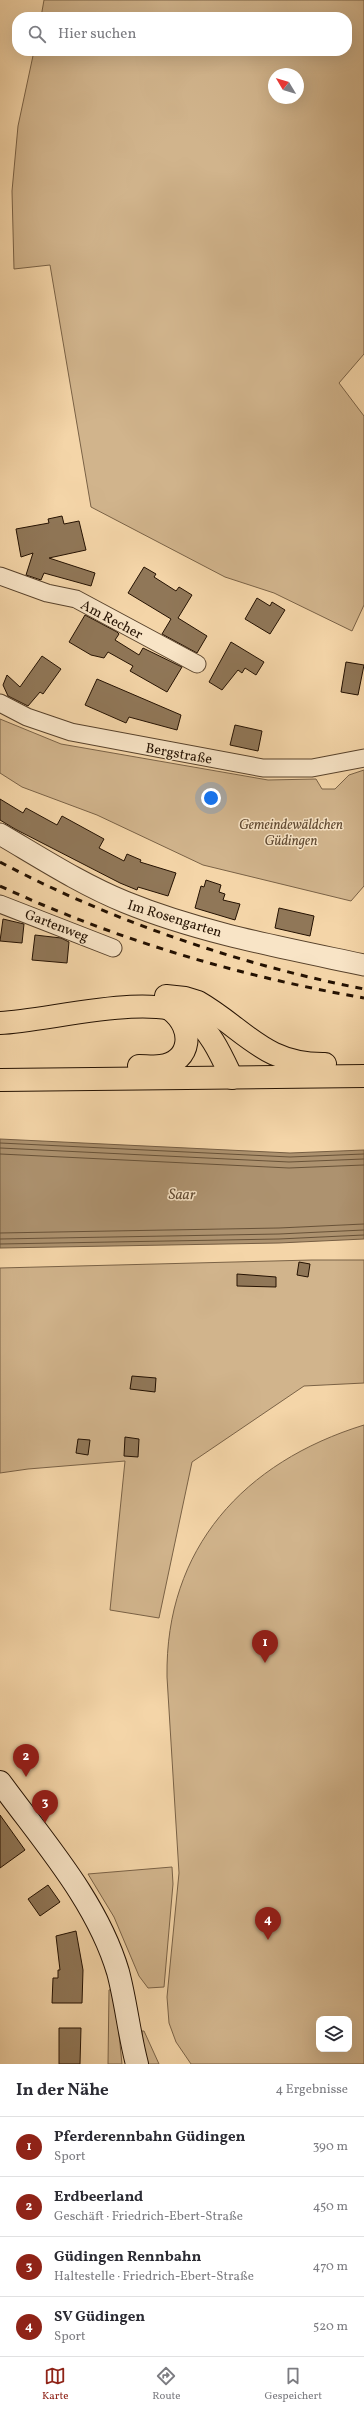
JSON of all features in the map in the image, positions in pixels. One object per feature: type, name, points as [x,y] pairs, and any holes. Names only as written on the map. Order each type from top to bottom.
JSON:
[{"type":"main road","points":[[129,1006],[155,996],[185,998],[211,1010],[258,1047],[271,1054],[293,1062],[319,1064],[364,1064]]},
{"type":"main road","points":[[0,1023],[20,1022],[129,1006],[157,1006],[170,1009],[187,1014],[199,1024],[216,1045],[232,1078]]},
{"type":"main road","points":[[0,1068],[162,1066],[174,1060],[182,1052],[187,1041],[188,1032],[184,1023],[170,1009]]},
{"type":"main road","points":[[0,1080],[364,1076]]},
{"type":"main road","points":[[0,1782],[70,1878],[102,1933],[117,1972],[130,2038],[137,2064]]},
{"type":"main road","points":[[129,2064],[130,2038]]},
{"type":"street","name":"Am Recher","points":[[0,576],[47,593],[76,599],[197,664]]},
{"type":"street","name":"Bergstraße","points":[[0,703],[27,717],[71,732],[263,768],[312,768],[364,758]]},
{"type":"street","name":"Im Rosengarten","points":[[0,834],[82,882],[160,915],[243,938],[364,965]]},
{"type":"street","name":"Gartenweg","points":[[0,904],[113,948]]},
{"type":"green space","points":[[44,0],[364,0],[364,354],[339,383],[364,416],[364,605],[352,631],[274,593],[225,577],[91,507],[50,265],[14,269],[12,191],[18,126],[33,56],[352,56],[352,12],[42,12]]},
{"type":"green space","name":"Gemeindewäldchen Güdingen","points":[[0,719],[61,744],[268,780],[316,779],[322,789],[335,789],[349,775],[364,770],[364,886],[351,901],[203,865],[97,815],[22,787],[0,773]]},
{"type":"green space","points":[[364,1260],[364,1383],[304,1386],[192,1462],[159,1618],[110,1610],[125,1461],[28,1469],[0,1473],[0,1268]]},
{"type":"green space","points":[[364,1425],[364,2064],[191,2064],[176,2042],[169,2023],[167,1997],[179,1873],[167,1677],[170,1631],[180,1588],[197,1550],[220,1516],[248,1487],[282,1462],[321,1441]]},
{"type":"green space","points":[[172,1867],[173,1884],[164,1987],[148,1988],[139,1976],[114,1917],[88,1874]]},
{"type":"green space","points":[[112,1989],[117,2014],[122,2064],[108,2064],[109,1990]]},
{"type":"green space","points":[[142,2031],[144,2031],[159,2064],[145,2064]]},
{"type":"water","name":"Saar","points":[[0,1139],[290,1153],[364,1150],[364,1239],[279,1243],[0,1248]]},
{"type":"building","points":[[62,516],[64,524],[79,521],[86,550],[49,558],[95,573],[91,586],[44,573],[41,580],[26,575],[33,553],[21,557],[16,529],[49,523],[48,519]]},
{"type":"building","points":[[144,567],[156,574],[154,577],[176,591],[179,587],[192,595],[178,618],[207,636],[197,653],[162,634],[171,619],[128,593]]},
{"type":"building","points":[[257,598],[270,606],[272,602],[285,610],[270,634],[245,619]]},
{"type":"building","points":[[85,615],[117,632],[119,634],[115,640],[139,655],[143,648],[182,667],[167,692],[130,671],[133,666],[108,652],[104,658],[91,655],[69,642]]},
{"type":"building","points":[[231,642],[264,662],[256,675],[245,668],[242,673],[238,670],[222,690],[209,682]]},
{"type":"building","points":[[42,656],[61,669],[43,694],[40,692],[28,706],[8,696],[3,685],[7,675],[20,687]]},
{"type":"building","points":[[346,662],[364,665],[358,695],[341,692]]},
{"type":"building","points":[[97,679],[181,715],[177,730],[129,717],[126,723],[85,705]]},
{"type":"building","points":[[235,725],[262,731],[258,751],[230,745]]},
{"type":"building","points":[[0,799],[23,813],[26,808],[57,825],[62,816],[104,839],[99,848],[124,861],[127,854],[141,860],[140,862],[176,873],[168,896],[138,887],[137,890],[120,883],[15,829],[0,820]]},
{"type":"building","points":[[206,880],[221,885],[219,892],[225,894],[223,900],[240,904],[235,920],[195,908],[201,886],[204,887]]},
{"type":"building","points":[[279,908],[314,916],[310,936],[275,928]]},
{"type":"building","points":[[3,919],[24,924],[22,943],[0,941]]},
{"type":"building","points":[[35,935],[61,938],[69,942],[67,963],[32,960]]},
{"type":"building","points":[[299,1262],[310,1264],[308,1277],[297,1275]]},
{"type":"building","points":[[237,1274],[276,1277],[276,1287],[237,1286]]},
{"type":"building","points":[[132,1376],[156,1378],[155,1392],[130,1389]]},
{"type":"building","points":[[125,1437],[139,1439],[138,1457],[124,1456]]},
{"type":"building","points":[[78,1439],[90,1440],[88,1455],[76,1453]]},
{"type":"building","points":[[0,1815],[25,1850],[0,1868]]},
{"type":"building","points":[[48,1885],[60,1902],[40,1916],[28,1899]]},
{"type":"building","points":[[76,1931],[83,1970],[82,2003],[52,2003],[53,1978],[58,1978],[58,1970],[60,1970],[56,1936]]},
{"type":"building","points":[[59,2028],[81,2028],[80,2064],[59,2064]]},
{"type":"railway","points":[[0,862],[86,903],[178,939],[271,967],[364,989]]},
{"type":"railway","points":[[0,886],[89,923],[179,954],[270,979],[364,998]]},
{"type":"place","name":"Pferderennbahn Güdingen","points":[[265,1663]]},
{"type":"place","name":"Erdbeerland","points":[[26,1777]]},
{"type":"place","name":"Güdingen Rennbahn","points":[[45,1823]]},
{"type":"place","name":"SV Güdingen","points":[[268,1940]]}]
